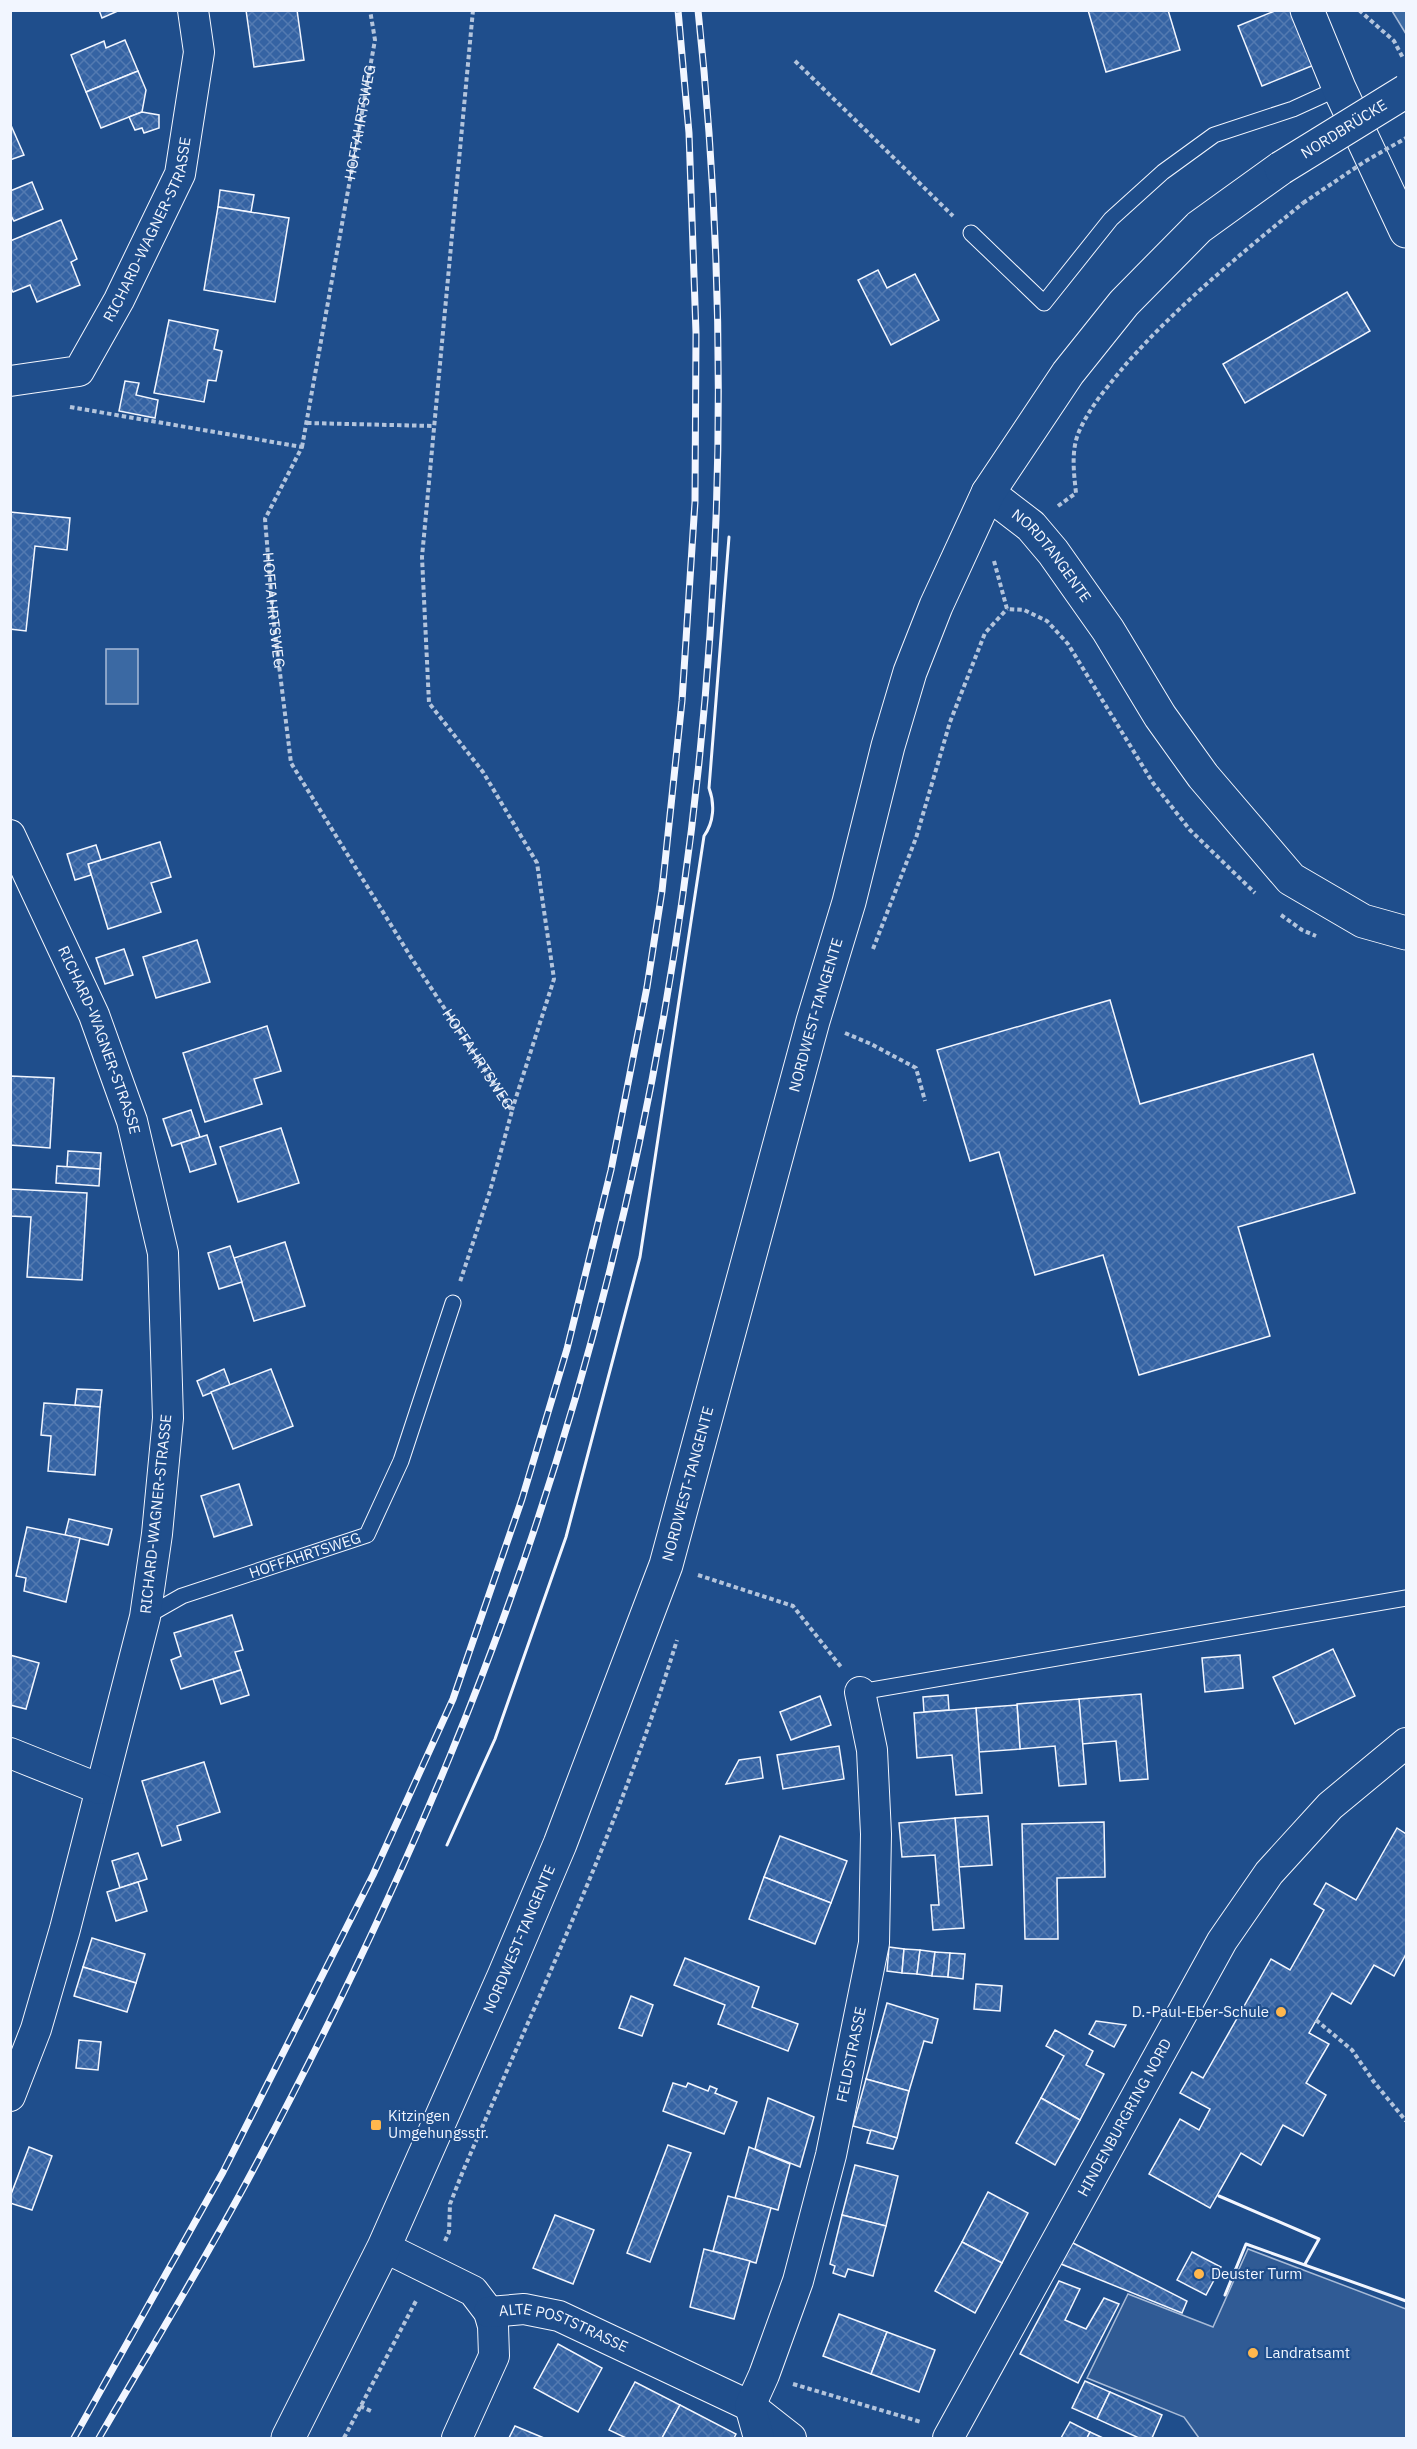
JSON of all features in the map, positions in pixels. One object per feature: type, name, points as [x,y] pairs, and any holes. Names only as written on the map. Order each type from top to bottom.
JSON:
[{"type":"main road","points":[[1307,10],[1339,88],[1407,231]]},
{"type":"main road","name":"NORDBRÜCKE","points":[[988,493],[1068,373],[1124,303],[1199,227],[1281,168],[1407,91]]},
{"type":"main road","name":"NORDTANGENTE","points":[[988,493],[1031,526],[1053,552],[1108,630],[1160,716],[1203,776],[1291,879],[1363,921],[1407,933]]},
{"type":"main road","name":"NORDWEST-TANGENTE","points":[[288,2439],[384,2247],[560,1844],[666,1566],[910,672],[936,606],[988,493]]},
{"type":"street","name":"RICHARD-WAGNER-STRASSE","points":[[10,381],[79,371],[119,300],[180,174],[199,52],[193,10]]},
{"type":"street","name":"RICHARD-WAGNER-STRASSE","points":[[10,835],[94,1015],[132,1121],[163,1253],[168,1418],[145,1617],[99,1789],[65,1929],[36,2029],[10,2096]]},
{"type":"street","name":"FELDSTRASSE","points":[[750,2406],[764,2375],[798,2281],[831,2155],[874,1943],[876,1834],[873,1761],[860,1692]]},
{"type":"street","name":"HINDENBURGRING NORD","points":[[950,2435],[1222,1941],[1269,1873],[1330,1806],[1407,1743]]},
{"type":"street","points":[[10,1753],[99,1789]]},
{"type":"street","name":"ALTE POSTSTRASSE","points":[[384,2247],[473,2292],[489,2312],[524,2309],[559,2316],[750,2406],[791,2439]]},
{"type":"street","points":[[458,2439],[494,2356],[493,2326],[489,2312]]},
{"type":"street","points":[[750,2406],[759,2439]]},
{"type":"lane","points":[[971,233],[1044,303],[1111,219],[1163,172],[1214,135],[1293,109],[1339,88]]},
{"type":"lane","name":"HOFFAHRTSWEG","points":[[145,1617],[182,1596],[367,1535],[400,1461],[453,1303]]},
{"type":"lane","points":[[860,1692],[1407,1598]]},
{"type":"path","name":"HOFFAHRTSWEG","points":[[370,10],[375,40],[307,423],[302,447],[265,519],[273,616],[291,763],[412,959],[512,1111],[490,1191],[453,1303]]},
{"type":"path","points":[[473,10],[422,556],[429,703],[483,772],[537,863],[554,979],[512,1111]]},
{"type":"path","points":[[1359,10],[1394,41],[1407,64]]},
{"type":"path","points":[[795,61],[971,233]]},
{"type":"path","points":[[1262,900],[1190,831],[1153,783],[1068,644],[1047,621],[1024,609],[1007,609],[993,555],[1076,493],[1073,465],[1078,435],[1101,393],[1153,334],[1236,258],[1304,202],[1364,162],[1407,138]]},
{"type":"path","points":[[59,404],[302,447]]},
{"type":"path","points":[[307,423],[435,426]]},
{"type":"path","points":[[1278,913],[1302,930],[1324,939]]},
{"type":"path","points":[[813,1021],[871,1044],[916,1068],[925,1101]]},
{"type":"path","points":[[666,1566],[793,1605],[860,1692]]},
{"type":"path","points":[[1316,2020],[1352,2050],[1374,2082],[1407,2121]]},
{"type":"path","points":[[344,2439],[432,2270]]},
{"type":"path","points":[[764,2375],[950,2435]]},
{"type":"path","points":[[360,2406],[373,2412]]},
{"type":"shaded area","points":[[1392,11],[1406,11],[1406,34]]},
{"type":"shaded area","points":[[106,649],[138,649],[138,704],[106,704]]},
{"type":"shaded area","name":"Landratsamt","points":[[1248,2249],[1406,2309],[1406,2438],[1199,2438],[1184,2417],[1087,2378],[1128,2294],[1213,2327]]},
{"type":"building","points":[[99,10],[120,10],[102,18]]},
{"type":"building","points":[[246,10],[297,10],[304,60],[254,67]]},
{"type":"building","points":[[1088,10],[1168,10],[1180,50],[1106,72]]},
{"type":"building","points":[[1277,10],[1298,10],[1319,63],[1262,86],[1238,26]]},
{"type":"building","points":[[125,40],[138,71],[86,92],[71,55],[104,41],[106,48]]},
{"type":"building","points":[[138,71],[146,90],[142,112],[101,128],[86,92]]},
{"type":"building","points":[[142,112],[159,115],[159,128],[144,133],[142,128],[135,130],[129,117]]},
{"type":"building","points":[[10,123],[24,155],[10,160]]},
{"type":"building","points":[[32,182],[43,209],[14,221],[10,214],[10,191]]},
{"type":"building","points":[[220,190],[254,195],[251,212],[218,207]]},
{"type":"building","points":[[218,207],[289,218],[275,302],[204,290]]},
{"type":"building","points":[[61,220],[77,259],[71,262],[80,285],[37,302],[30,285],[13,292],[10,287],[10,241]]},
{"type":"building","points":[[878,270],[887,288],[915,274],[939,320],[891,345],[858,280]]},
{"type":"building","points":[[1347,292],[1370,331],[1245,403],[1223,364]]},
{"type":"building","points":[[169,320],[218,330],[214,349],[222,351],[216,381],[208,380],[204,402],[154,393]]},
{"type":"building","points":[[125,381],[139,383],[136,395],[158,400],[155,418],[119,411]]},
{"type":"building","points":[[10,512],[70,518],[67,550],[35,546],[26,631],[10,629]]},
{"type":"building","points":[[160,842],[171,877],[151,883],[161,912],[108,929],[88,864]]},
{"type":"building","points":[[96,845],[101,860],[88,864],[91,875],[75,880],[67,854]]},
{"type":"building","points":[[197,940],[210,982],[156,998],[143,957]]},
{"type":"building","points":[[124,949],[133,975],[105,984],[96,958]]},
{"type":"building","points":[[1110,1000],[1140,1104],[1313,1054],[1355,1193],[1238,1227],[1270,1336],[1139,1375],[1103,1255],[1035,1275],[999,1152],[970,1161],[937,1050]]},
{"type":"building","points":[[267,1026],[281,1071],[254,1079],[262,1104],[205,1122],[183,1053]]},
{"type":"building","points":[[10,1076],[54,1078],[50,1148],[10,1145]]},
{"type":"building","points":[[191,1110],[200,1137],[172,1146],[163,1119]]},
{"type":"building","points":[[281,1128],[299,1183],[238,1202],[220,1147]]},
{"type":"building","points":[[207,1135],[216,1164],[190,1172],[181,1143]]},
{"type":"building","points":[[68,1151],[101,1153],[100,1169],[67,1167]]},
{"type":"building","points":[[57,1166],[100,1169],[99,1186],[56,1183]]},
{"type":"building","points":[[10,1189],[87,1193],[82,1280],[27,1277],[31,1217],[10,1216]]},
{"type":"building","points":[[285,1242],[305,1306],[254,1321],[234,1258]]},
{"type":"building","points":[[230,1246],[242,1282],[219,1289],[208,1253]]},
{"type":"building","points":[[224,1369],[230,1385],[203,1396],[197,1381]]},
{"type":"building","points":[[271,1369],[293,1426],[233,1449],[211,1392]]},
{"type":"building","points":[[77,1389],[102,1390],[100,1407],[75,1405]]},
{"type":"building","points":[[44,1403],[100,1407],[95,1475],[48,1471],[51,1436],[41,1435]]},
{"type":"building","points":[[239,1484],[252,1525],[214,1537],[201,1496]]},
{"type":"building","points":[[69,1519],[112,1529],[108,1545],[65,1535]]},
{"type":"building","points":[[27,1527],[80,1538],[66,1602],[24,1591],[26,1578],[16,1576]]},
{"type":"building","points":[[232,1615],[243,1650],[235,1652],[241,1670],[181,1689],[171,1660],[181,1656],[174,1633]]},
{"type":"building","points":[[1333,1649],[1355,1696],[1295,1724],[1273,1677]]},
{"type":"building","points":[[10,1655],[39,1663],[26,1709],[10,1705]]},
{"type":"building","points":[[1240,1655],[1243,1688],[1205,1692],[1202,1658]]},
{"type":"building","points":[[241,1670],[249,1695],[221,1704],[213,1679]]},
{"type":"building","points":[[1141,1694],[1148,1779],[1120,1781],[1116,1741],[1082,1744],[1079,1699]]},
{"type":"building","points":[[948,1695],[949,1710],[924,1712],[923,1697]]},
{"type":"building","points":[[820,1696],[831,1725],[791,1740],[780,1712]]},
{"type":"building","points":[[1079,1699],[1086,1784],[1059,1786],[1055,1746],[1020,1749],[1017,1704]]},
{"type":"building","points":[[1017,1705],[1020,1749],[979,1752],[976,1708]]},
{"type":"building","points":[[976,1708],[982,1793],[956,1795],[952,1755],[917,1758],[914,1713]]},
{"type":"building","points":[[839,1746],[844,1779],[783,1789],[777,1755]]},
{"type":"building","points":[[760,1757],[763,1778],[726,1784],[739,1760]]},
{"type":"building","points":[[204,1762],[220,1812],[177,1826],[181,1840],[162,1846],[142,1781]]},
{"type":"building","points":[[988,1816],[992,1865],[959,1867],[955,1818]]},
{"type":"building","points":[[955,1818],[964,1928],[933,1930],[931,1905],[939,1905],[935,1855],[902,1857],[899,1823]]},
{"type":"building","points":[[1104,1822],[1105,1877],[1057,1878],[1058,1939],[1025,1939],[1022,1824]]},
{"type":"building","name":"D.-Paul-Eber-Schule","points":[[1397,1828],[1406,1834],[1406,1954],[1394,1976],[1374,1965],[1351,2004],[1332,1993],[1309,2033],[1329,2044],[1306,2083],[1326,2095],[1303,2136],[1283,2125],[1261,2165],[1241,2153],[1210,2208],[1149,2174],[1180,2119],[1199,2130],[1210,2109],[1180,2093],[1192,2072],[1203,2078],[1271,1959],[1290,1970],[1324,1910],[1314,1904],[1326,1883],[1356,1900]]},
{"type":"building","points":[[780,1836],[847,1861],[831,1903],[764,1877]]},
{"type":"building","points":[[138,1853],[147,1879],[120,1888],[112,1861]]},
{"type":"building","points":[[764,1877],[831,1903],[815,1944],[749,1919]]},
{"type":"building","points":[[138,1882],[147,1911],[116,1921],[107,1892]]},
{"type":"building","points":[[92,1938],[145,1954],[136,1983],[83,1967]]},
{"type":"building","points":[[889,1947],[904,1949],[902,1973],[887,1971]]},
{"type":"building","points":[[904,1949],[920,1950],[917,1974],[902,1973]]},
{"type":"building","points":[[920,1950],[935,1952],[932,1976],[917,1974]]},
{"type":"building","points":[[935,1952],[950,1953],[948,1977],[932,1976]]},
{"type":"building","points":[[950,1953],[965,1954],[963,1979],[948,1977]]},
{"type":"building","points":[[685,1958],[759,1987],[752,2007],[798,2024],[788,2051],[718,2024],[725,2005],[674,1985]]},
{"type":"building","points":[[83,1967],[136,1983],[127,2012],[74,1996]]},
{"type":"building","points":[[976,1984],[1002,1986],[1000,2011],[974,2009]]},
{"type":"building","points":[[631,1996],[653,2005],[642,2036],[619,2028]]},
{"type":"building","points":[[887,2003],[938,2019],[932,2043],[924,2041],[909,2091],[866,2079]]},
{"type":"building","points":[[1096,2021],[1126,2025],[1114,2047],[1089,2034]]},
{"type":"building","points":[[1055,2030],[1093,2051],[1086,2065],[1104,2074],[1080,2120],[1041,2098],[1064,2056],[1046,2046]]},
{"type":"building","points":[[79,2040],[101,2042],[98,2070],[76,2068]]},
{"type":"building","points":[[866,2079],[909,2091],[897,2138],[853,2126]]},
{"type":"building","points":[[673,2083],[686,2087],[688,2083],[708,2091],[710,2086],[717,2089],[715,2093],[737,2102],[724,2134],[663,2111]]},
{"type":"building","points":[[768,2098],[814,2117],[800,2167],[755,2149]]},
{"type":"building","points":[[1041,2098],[1080,2120],[1055,2165],[1016,2143]]},
{"type":"building","points":[[871,2130],[897,2138],[893,2149],[867,2143]]},
{"type":"building","points":[[668,2145],[691,2153],[650,2262],[627,2253]]},
{"type":"building","points":[[29,2147],[52,2156],[32,2210],[10,2203],[10,2197]]},
{"type":"building","points":[[749,2147],[790,2164],[778,2210],[735,2198]]},
{"type":"building","points":[[855,2165],[898,2176],[886,2226],[842,2215]]},
{"type":"building","points":[[988,2192],[1028,2213],[1002,2263],[962,2242]]},
{"type":"building","points":[[728,2196],[771,2208],[756,2263],[713,2251]]},
{"type":"building","points":[[555,2215],[594,2230],[573,2284],[533,2268]]},
{"type":"building","points":[[842,2215],[886,2226],[873,2276],[848,2269],[845,2277],[833,2273],[835,2266],[830,2264]]},
{"type":"building","points":[[962,2242],[1002,2263],[975,2313],[935,2291]]},
{"type":"building","points":[[1071,2242],[1187,2301],[1182,2313],[1061,2264]]},
{"type":"building","points":[[704,2249],[750,2261],[734,2319],[690,2307]]},
{"type":"building","name":"Deuster Turm","points":[[1192,2252],[1221,2267],[1206,2295],[1177,2280]]},
{"type":"building","points":[[1059,2281],[1080,2289],[1065,2320],[1086,2329],[1104,2298],[1119,2304],[1078,2383],[1020,2354]]},
{"type":"building","points":[[839,2314],[887,2332],[871,2374],[823,2356]]},
{"type":"building","points":[[887,2332],[935,2350],[919,2392],[871,2374]]},
{"type":"building","points":[[558,2344],[602,2368],[578,2412],[534,2388]]},
{"type":"building","points":[[1085,2381],[1110,2392],[1097,2419],[1072,2408]]},
{"type":"building","points":[[635,2382],[680,2405],[662,2438],[626,2438],[609,2430]]},
{"type":"building","points":[[1110,2392],[1162,2415],[1152,2438],[1139,2438],[1097,2419]]},
{"type":"building","points":[[680,2405],[736,2434],[734,2438],[662,2438]]},
{"type":"building","points":[[1070,2422],[1090,2432],[1087,2438],[1061,2438]]},
{"type":"building","points":[[515,2426],[544,2438],[509,2438]]},
{"type":"building","points":[[1090,2432],[1103,2438],[1087,2438]]},
{"type":"railway","points":[[74,2438],[223,2172],[373,1875],[453,1699],[522,1499],[567,1349],[611,1170],[647,987],[662,891],[682,701],[695,502],[696,333],[689,133],[678,10]]},
{"type":"railway","points":[[99,2438],[196,2273],[252,2172],[331,2018],[405,1862],[450,1756],[528,1548],[593,1335],[644,1118],[682,898],[707,677],[718,454],[715,232],[698,10]]},
{"type":"wall","points":[[447,1845],[495,1739],[566,1537],[640,1257],[704,836],[710,825],[712,813],[709,788],[729,537]]},
{"type":"wall","points":[[1219,2196],[1319,2239],[1305,2264]]},
{"type":"wall","points":[[1225,2295],[1246,2244],[1406,2301]]},
{"type":"place","name":"D.-Paul-Eber-Schule","points":[[1281,2012]]},
{"type":"place","name":"Kitzingen Umgehungsstr.","points":[[376,2125]]},
{"type":"place","name":"Deuster Turm","points":[[1199,2274]]},
{"type":"place","name":"Landratsamt","points":[[1253,2353]]}]
